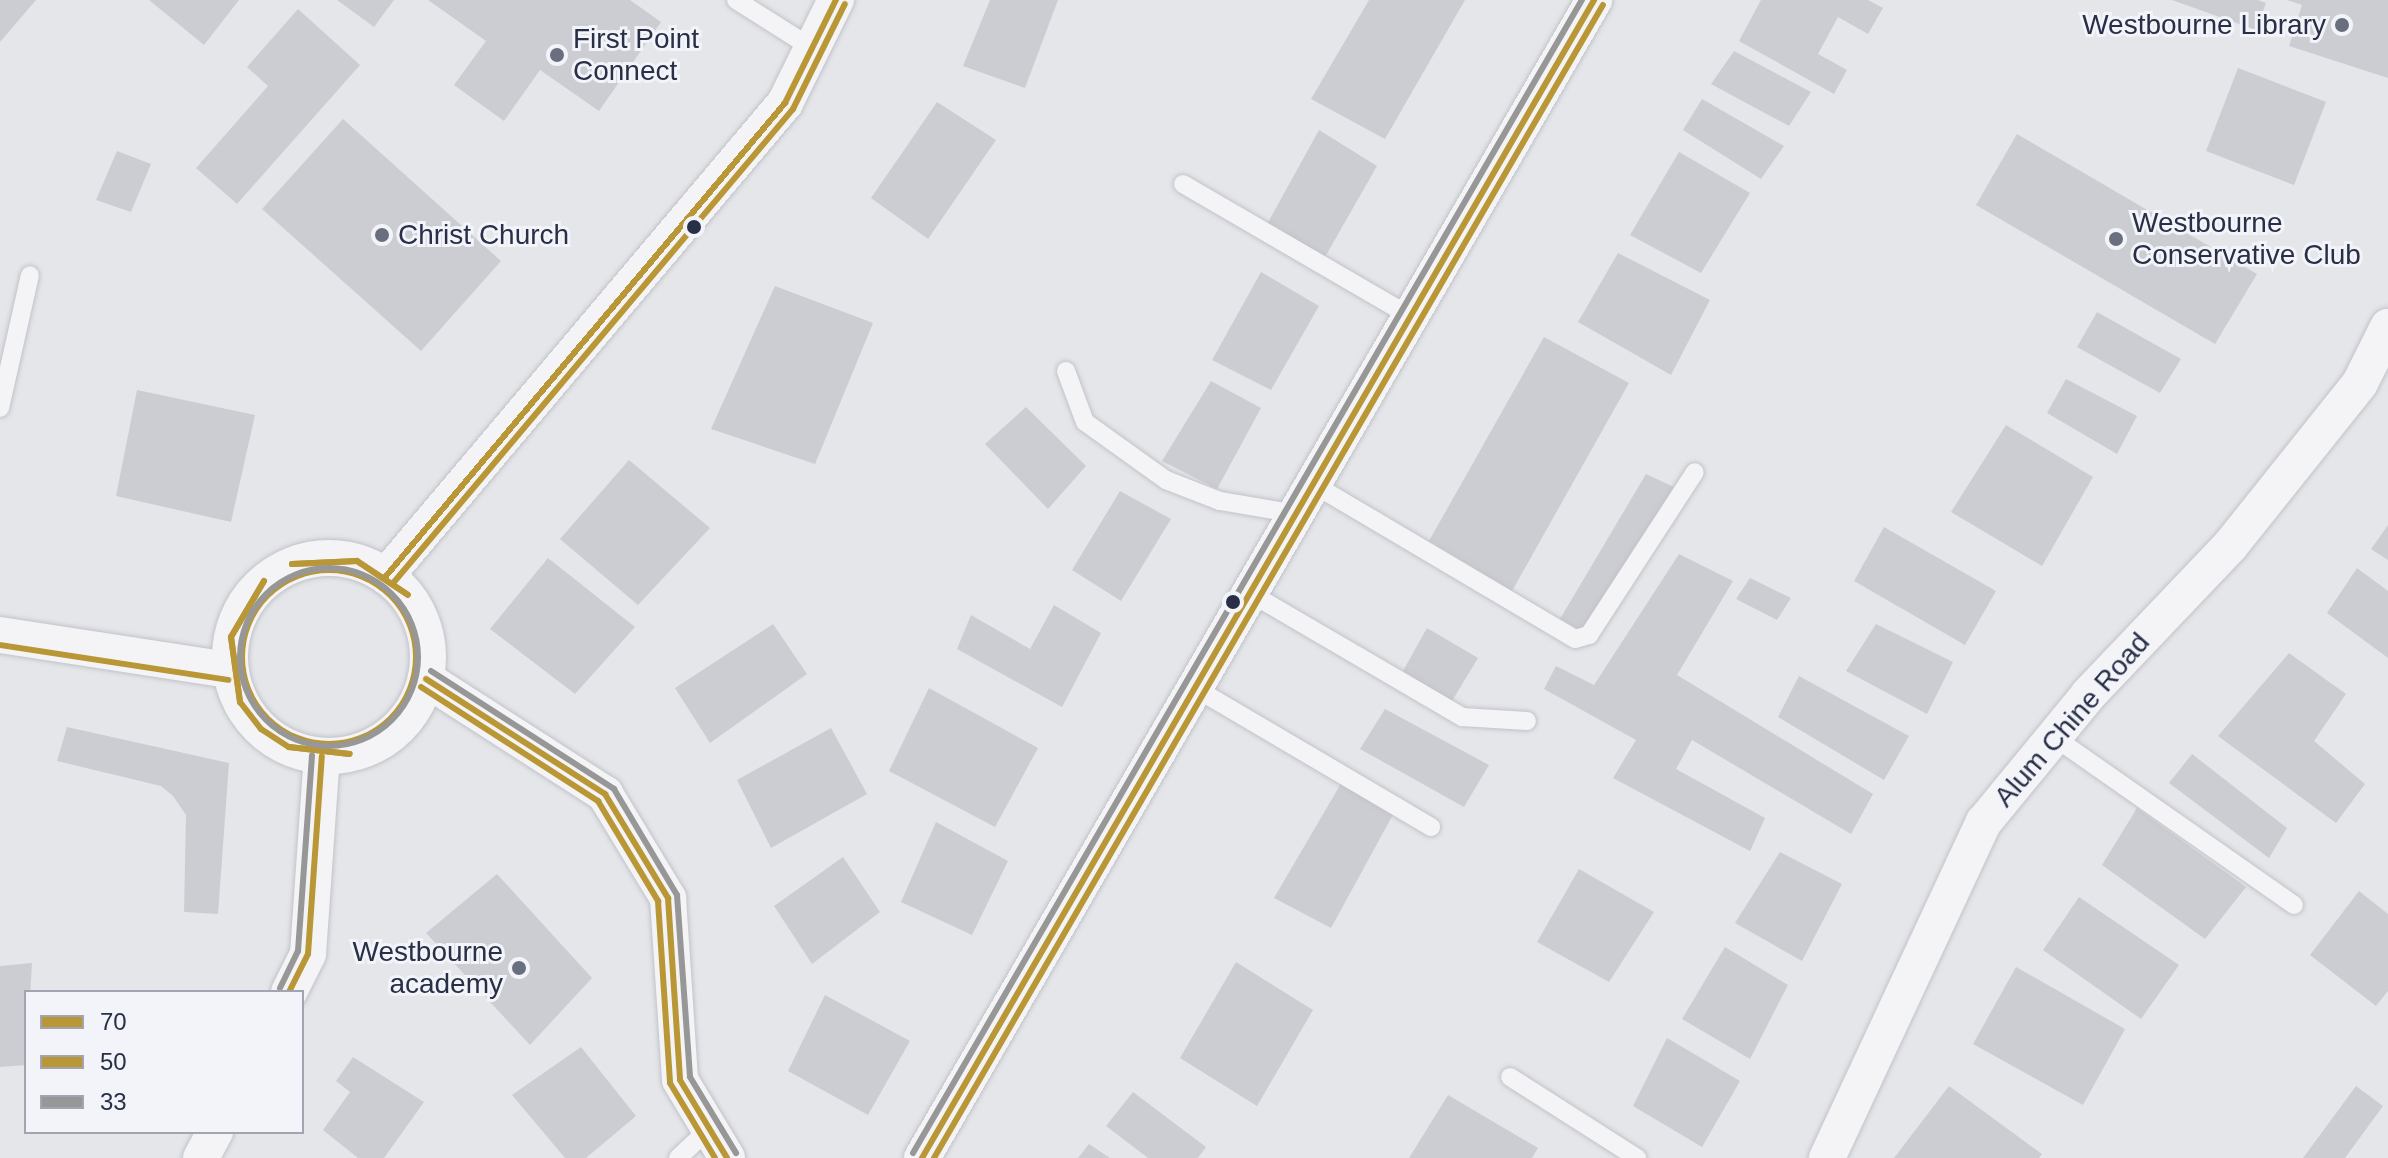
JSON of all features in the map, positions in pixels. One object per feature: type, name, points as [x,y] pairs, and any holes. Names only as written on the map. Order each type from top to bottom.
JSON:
[{"type":"street","points":[[386,576],[785,103],[836,0]]},
{"type":"street","points":[[922,1158],[1594,0]]},
{"type":"street","name":"Alum Chine Road","points":[[1827,1158],[1984,822],[2054,737],[2230,546],[2360,383],[2388,327]]},
{"type":"street","points":[[357,561],[386,576],[422,621],[426,679],[407,717],[376,745],[322,756],[261,729],[240,702],[230,670],[243,606],[292,564],[357,561]]},
{"type":"street","points":[[0,635],[230,670]]},
{"type":"street","points":[[426,679],[605,794],[668,898],[680,1080],[718,1144]]},
{"type":"street","points":[[290,990],[308,954],[322,756]]},
{"type":"street","points":[[201,1158],[214,1134]]},
{"type":"lane","points":[[736,0],[812,48]]},
{"type":"lane","points":[[1183,184],[1410,316]]},
{"type":"lane","points":[[0,408],[30,275]]},
{"type":"lane","points":[[1066,371],[1085,422],[1166,480],[1220,501],[1304,499],[1575,639],[1589,635],[1695,472]]},
{"type":"lane","points":[[1250,593],[1462,717],[1527,721]]},
{"type":"lane","points":[[1195,688],[1431,827]]},
{"type":"lane","points":[[2054,737],[2294,905]]},
{"type":"lane","points":[[1510,1077],[1637,1158]]},
{"type":"lane","points":[[678,1158],[718,1144]]},
{"type":"building","points":[[0,0],[36,0],[0,42]]},
{"type":"building","points":[[149,0],[239,0],[204,45]]},
{"type":"building","points":[[337,0],[394,0],[374,27]]},
{"type":"building","name":"First Point Connect","points":[[428,0],[630,0],[661,22],[599,111],[540,70],[504,121],[454,85],[486,41]]},
{"type":"building","points":[[990,0],[1058,0],[1025,88],[963,66]]},
{"type":"building","points":[[1369,0],[1465,0],[1385,139],[1311,99]]},
{"type":"building","points":[[1761,0],[1868,0],[1883,8],[1868,34],[1838,17],[1818,54],[1847,70],[1834,94],[1739,41]]},
{"type":"building","points":[[2172,0],[2258,0],[2266,3],[2256,30]]},
{"type":"building","name":"Westbourne Library","points":[[2287,0],[2388,0],[2388,78],[2289,46],[2302,5]]},
{"type":"building","points":[[298,9],[360,65],[237,204],[196,168],[268,86],[247,67]]},
{"type":"building","points":[[1734,51],[1811,92],[1789,126],[1711,84]]},
{"type":"building","points":[[2238,68],[2326,102],[2294,185],[2206,151]]},
{"type":"building","points":[[1702,99],[1784,146],[1761,179],[1683,130]]},
{"type":"building","points":[[937,102],[996,140],[928,239],[871,198]]},
{"type":"building","name":"Christ Church","points":[[343,119],[501,261],[421,351],[262,209]]},
{"type":"building","points":[[1319,130],[1377,166],[1325,257],[1266,226]]},
{"type":"building","name":"Westbourne Conservative Club","points":[[2017,134],[2257,274],[2215,344],[1976,205]]},
{"type":"building","points":[[117,151],[151,164],[131,212],[96,200]]},
{"type":"building","points":[[1679,152],[1750,193],[1701,273],[1630,235]]},
{"type":"building","points":[[1618,253],[1710,300],[1671,375],[1578,322]]},
{"type":"building","points":[[1261,272],[1319,306],[1271,390],[1212,360]]},
{"type":"building","points":[[775,286],[873,323],[815,464],[711,429]]},
{"type":"building","points":[[2097,312],[2181,359],[2160,393],[2077,347]]},
{"type":"building","points":[[1544,337],[1629,383],[1512,591],[1429,541]]},
{"type":"building","points":[[2066,379],[2137,416],[2117,454],[2047,413]]},
{"type":"building","points":[[1211,381],[1261,408],[1217,489],[1162,461]]},
{"type":"building","points":[[137,390],[255,415],[231,522],[116,496]]},
{"type":"building","points":[[1026,407],[1086,466],[1048,509],[985,444]]},
{"type":"building","points":[[2006,425],[2093,477],[2042,566],[1951,512]]},
{"type":"building","points":[[629,460],[710,528],[638,605],[560,539]]},
{"type":"building","points":[[1646,474],[1674,487],[1583,632],[1560,619]]},
{"type":"building","points":[[1120,491],[1171,519],[1121,601],[1072,570]]},
{"type":"building","points":[[2388,525],[2388,560],[2371,549]]},
{"type":"building","points":[[1884,527],[1996,591],[1965,645],[1854,581]]},
{"type":"building","points":[[1679,554],[1733,581],[1677,675],[1873,794],[1851,834],[1692,740],[1676,769],[1765,818],[1750,851],[1613,778],[1636,740],[1544,689],[1556,666],[1594,685]]},
{"type":"building","points":[[548,558],[635,627],[575,694],[490,629]]},
{"type":"building","points":[[2357,568],[2388,591],[2388,658],[2327,613]]},
{"type":"building","points":[[1750,578],[1791,598],[1777,620],[1736,599]]},
{"type":"building","points":[[1054,605],[1101,633],[1062,707],[957,649],[971,615],[1030,649]]},
{"type":"building","points":[[773,624],[807,674],[710,743],[675,688]]},
{"type":"building","points":[[1876,624],[1953,662],[1927,714],[1846,671]]},
{"type":"building","points":[[1427,628],[1478,658],[1452,701],[1403,671]]},
{"type":"building","points":[[2289,653],[2346,694],[2314,741],[2365,784],[2336,823],[2218,736]]},
{"type":"building","points":[[1799,676],[1909,736],[1884,780],[1778,717]]},
{"type":"building","points":[[929,688],[1038,748],[995,827],[889,771]]},
{"type":"building","points":[[1385,709],[1489,765],[1464,807],[1360,749]]},
{"type":"building","points":[[67,727],[229,763],[218,914],[184,912],[186,815],[173,796],[161,786],[57,761]]},
{"type":"building","points":[[831,728],[867,794],[771,848],[737,780]]},
{"type":"building","points":[[2192,754],[2287,828],[2269,858],[2169,783]]},
{"type":"building","points":[[1343,780],[1395,811],[1331,928],[1274,898]]},
{"type":"building","points":[[2137,808],[2246,887],[2205,939],[2102,865]]},
{"type":"building","points":[[936,822],[1008,861],[972,935],[901,902]]},
{"type":"building","points":[[1780,852],[1842,884],[1802,961],[1735,923]]},
{"type":"building","points":[[843,857],[880,912],[812,964],[774,906]]},
{"type":"building","points":[[1579,869],[1654,912],[1609,982],[1537,942]]},
{"type":"building","points":[[497,874],[592,978],[530,1045],[426,933]]},
{"type":"building","points":[[2359,891],[2388,914],[2388,991],[2376,1006],[2310,955]]},
{"type":"building","points":[[2079,897],[2179,965],[2141,1019],[2043,950]]},
{"type":"building","points":[[1725,947],[1788,985],[1750,1059],[1682,1019]]},
{"type":"building","points":[[1236,962],[1313,1010],[1257,1106],[1180,1058]]},
{"type":"building","points":[[32,963],[30,990],[24,990],[24,1065],[0,1067],[0,966]]},
{"type":"building","points":[[2016,967],[2125,1029],[2083,1105],[1973,1044]]},
{"type":"building","points":[[825,995],[910,1041],[868,1115],[788,1071]]},
{"type":"building","points":[[1667,1038],[1740,1081],[1702,1147],[1633,1106]]},
{"type":"building","points":[[581,1047],[636,1116],[586,1158],[565,1158],[512,1095]]},
{"type":"building","points":[[353,1057],[424,1102],[384,1158],[358,1158],[323,1130],[350,1092],[336,1081]]},
{"type":"building","points":[[1949,1086],[2042,1154],[2039,1158],[1894,1158]]},
{"type":"building","points":[[2356,1086],[2383,1106],[2345,1158],[2303,1158]]},
{"type":"building","points":[[1133,1092],[1206,1147],[1198,1158],[1148,1158],[1106,1126]]},
{"type":"building","points":[[1448,1095],[1538,1148],[1532,1158],[1409,1158]]},
{"type":"building","points":[[1089,1144],[1110,1158],[1078,1158]]},
{"type":"transit line","name":"70","points":[[386,576],[785,103],[836,0]]},
{"type":"transit line","name":"33","points":[[913,1153],[1582,0]]},
{"type":"transit line","name":"70","points":[[922,1158],[1594,0]]},
{"type":"transit line","name":"50","points":[[394,582],[793,109],[845,4]]},
{"type":"transit line","name":"50","points":[[934,1158],[1603,5]]},
{"type":"transit line","name":"70","points":[[292,564],[357,561]]},
{"type":"transit line","name":"70","points":[[292,564],[357,561]]},
{"type":"transit line","name":"70","points":[[357,561],[408,595]]},
{"type":"transit line","name":"70","points":[[357,561],[408,595]]},
{"type":"transit line","name":"33","points":[[329,568],[363,575],[392,594],[411,623],[418,657],[411,691],[392,720],[363,739],[329,746],[295,739],[266,720],[247,691],[240,657],[247,623],[266,594],[295,575],[329,568]]},
{"type":"transit line","name":"50","points":[[329,570],[362,577],[390,596],[409,624],[416,657],[409,690],[390,718],[362,737],[329,744],[296,737],[268,718],[249,690],[242,657],[249,624],[268,596],[296,577],[329,570]]},
{"type":"transit line","name":"70","points":[[231,637],[264,581]]},
{"type":"transit line","name":"70","points":[[231,637],[264,581]]},
{"type":"transit line","name":"70","points":[[231,637],[240,702]]},
{"type":"transit line","name":"70","points":[[231,637],[240,702]]},
{"type":"transit line","name":"50","points":[[0,645],[228,680]]},
{"type":"transit line","name":"33","points":[[431,671],[614,789],[677,895],[690,1077],[736,1153]]},
{"type":"transit line","name":"70","points":[[426,679],[605,794],[668,898],[680,1080],[727,1158]]},
{"type":"transit line","name":"50","points":[[421,687],[598,801],[658,901],[670,1083],[715,1158]]},
{"type":"transit line","name":"70","points":[[240,702],[261,729],[289,747]]},
{"type":"transit line","name":"70","points":[[289,747],[350,754]]},
{"type":"transit line","name":"70","points":[[289,747],[350,754]]},
{"type":"transit line","name":"33","points":[[280,988],[298,951],[312,755]]},
{"type":"transit line","name":"70","points":[[290,990],[308,954],[322,756]]},
{"type":"place","name":"Westbourne Library","points":[[2342,25]]},
{"type":"place","name":"First Point Connect","points":[[557,55]]},
{"type":"place","name":"Christ Church","points":[[382,235]]},
{"type":"place","name":"Westbourne Conservative Club","points":[[2116,239]]},
{"type":"place","name":"Westbourne academy","points":[[519,968]]}]
